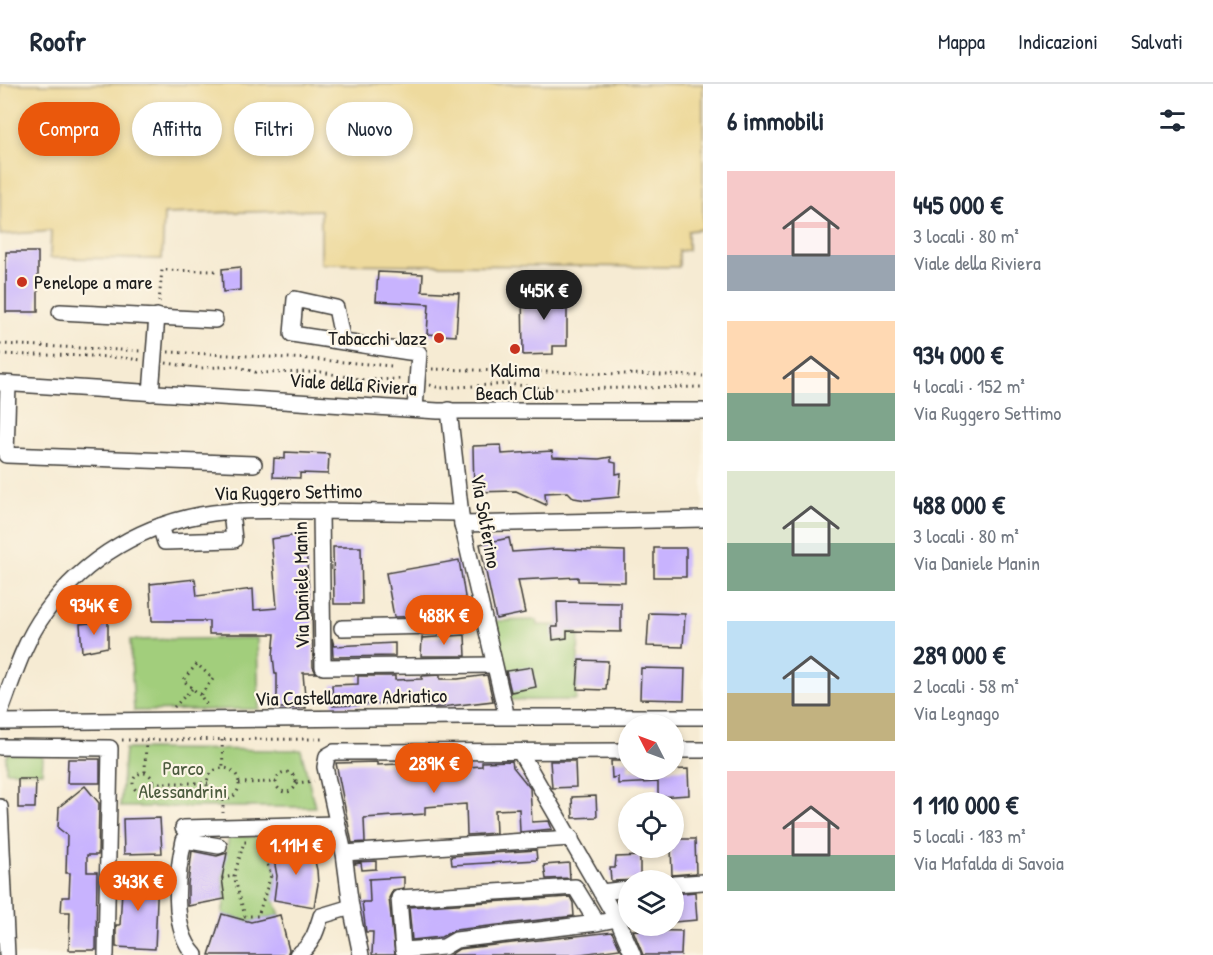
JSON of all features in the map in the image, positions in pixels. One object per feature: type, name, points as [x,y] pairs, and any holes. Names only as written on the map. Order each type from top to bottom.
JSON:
[{"type":"street","points":[[60,312],[215,320]]},
{"type":"street","points":[[151,393],[157,316]]},
{"type":"street","points":[[344,342],[419,352],[415,409]]},
{"type":"street","points":[[4,383],[6,455],[254,464]]},
{"type":"street","name":"Viale della Riviera","points":[[4,383],[415,409],[703,411]]},
{"type":"street","name":"Via Solferino","points":[[449,410],[460,518],[505,709]]},
{"type":"street","points":[[160,526],[165,542],[234,540],[231,511]]},
{"type":"street","name":"Via Ruggero Settimo","points":[[0,713],[23,652],[45,613],[103,556],[132,538],[160,526],[211,513],[231,511],[321,511],[460,518],[703,519]]},
{"type":"street","name":"Via Daniele Manin","points":[[321,511],[323,667],[494,665]]},
{"type":"street","points":[[342,628],[435,626],[483,615]]},
{"type":"street","name":"Via Castellamare Adriatico","points":[[0,722],[703,717]]},
{"type":"street","points":[[0,747],[110,748],[106,955]]},
{"type":"street","points":[[684,750],[703,750]]},
{"type":"street","points":[[361,955],[351,907],[344,853],[325,767],[327,756],[334,752],[618,751]]},
{"type":"street","points":[[520,752],[617,919],[633,955]]},
{"type":"street","points":[[0,807],[7,955]]},
{"type":"street","points":[[183,828],[337,824]]},
{"type":"street","points":[[344,853],[571,838]]},
{"type":"street","points":[[195,955],[187,946],[182,931],[178,869],[184,840],[219,846]]},
{"type":"street","points":[[684,883],[703,882]]},
{"type":"street","points":[[597,922],[575,887],[399,898],[404,950],[444,947],[456,940],[597,922],[617,919]]},
{"type":"street","points":[[601,892],[618,890]]},
{"type":"street","points":[[297,955],[313,940],[321,916],[351,907]]},
{"type":"path","points":[[157,316],[162,270],[216,271]]},
{"type":"path","name":"Viale della Riviera","points":[[0,344],[154,357],[309,359],[417,374],[703,376]]},
{"type":"path","points":[[0,354],[154,357],[201,368],[235,366],[258,373],[321,372],[364,380],[412,379],[417,374]]},
{"type":"path","name":"Viale della Riviera","points":[[417,374],[440,388],[508,384],[550,389],[703,387]]},
{"type":"path","points":[[200,695],[213,679],[197,664],[183,680],[200,695],[212,712],[224,719]]},
{"type":"path","points":[[184,708],[173,708],[192,689]]},
{"type":"path","name":"Via Castellamare Adriatico","points":[[112,741],[333,739]]},
{"type":"path","points":[[145,772],[146,740]]},
{"type":"path","points":[[222,740],[223,768]]},
{"type":"path","points":[[223,768],[232,770],[238,778],[239,788],[233,796],[223,800],[210,793],[208,783],[211,774],[223,768]]},
{"type":"path","points":[[145,772],[151,776],[153,783],[151,789],[145,793],[134,788],[133,781],[135,776],[145,772]]},
{"type":"path","points":[[284,772],[294,776],[296,783],[294,789],[285,792],[279,790],[276,782],[278,775],[284,772]]},
{"type":"path","points":[[239,783],[276,782]]},
{"type":"path","points":[[296,783],[310,782]]},
{"type":"path","points":[[153,783],[208,783]]},
{"type":"path","points":[[223,800],[224,813]]},
{"type":"path","points":[[259,841],[271,875],[258,916],[245,916],[234,876],[244,842],[259,841]]},
{"type":"path","points":[[271,875],[277,876]]},
{"type":"path","points":[[222,878],[234,876]]},
{"type":"path","points":[[251,916],[251,922]]},
{"type":"green space","points":[[537,620],[538,625],[574,626],[574,634],[579,634],[576,700],[511,700],[494,621]]},
{"type":"green space","points":[[257,638],[259,709],[134,711],[130,640]]},
{"type":"green space","name":"Parco Alessandrini","points":[[125,749],[301,750],[315,807],[120,807]]},
{"type":"green space","points":[[38,752],[43,758],[42,772],[6,771],[8,753]]},
{"type":"green space","points":[[229,836],[269,837],[277,876],[274,900],[280,915],[251,922],[222,914],[225,899],[222,878]]},
{"type":"sand","points":[[0,84],[703,84],[703,229],[688,231],[688,250],[679,251],[679,267],[321,264],[321,210],[164,214],[162,259],[50,258],[51,231],[0,235]]},
{"type":"building","name":"Penelope a mare","points":[[6,252],[38,252],[38,312],[6,312]]},
{"type":"building","points":[[240,267],[240,290],[223,292],[222,269]]},
{"type":"building","points":[[378,272],[423,274],[422,291],[459,293],[456,336],[427,334],[429,304],[376,301]]},
{"type":"building","points":[[567,290],[567,346],[553,346],[553,354],[523,355],[522,291]]},
{"type":"building","points":[[501,445],[502,454],[552,451],[553,457],[599,459],[611,457],[611,462],[616,463],[616,474],[621,473],[619,497],[586,500],[574,498],[568,492],[545,493],[546,505],[516,491],[474,492],[473,446]]},
{"type":"building","points":[[285,452],[329,454],[328,474],[300,473],[300,478],[273,477],[274,458],[285,459]]},
{"type":"building","points":[[305,534],[310,607],[312,606],[313,667],[316,673],[303,673],[306,708],[277,708],[277,674],[275,674],[273,656],[275,634],[209,634],[209,621],[152,621],[150,584],[195,579],[197,596],[253,589],[254,610],[277,608],[271,539]]},
{"type":"building","points":[[509,538],[512,552],[557,549],[625,551],[625,582],[578,581],[578,577],[518,580],[525,613],[496,619],[480,544]]},
{"type":"building","points":[[333,547],[361,547],[362,604],[334,604]]},
{"type":"building","points":[[654,548],[686,548],[686,577],[654,577]]},
{"type":"building","points":[[459,560],[467,609],[434,616],[394,617],[386,573]]},
{"type":"building","points":[[557,602],[621,603],[621,632],[567,631],[567,638],[553,640],[552,627],[558,627]]},
{"type":"building","points":[[649,613],[685,614],[683,647],[647,646]]},
{"type":"building","points":[[108,621],[108,647],[82,652],[80,624]]},
{"type":"building","points":[[465,635],[466,656],[421,656],[422,638]]},
{"type":"building","points":[[332,638],[334,646],[395,643],[395,656],[333,657]]},
{"type":"building","points":[[579,660],[608,661],[606,690],[577,689]]},
{"type":"building","points":[[532,667],[536,687],[511,692],[506,671]]},
{"type":"building","points":[[641,668],[685,669],[684,700],[640,699]]},
{"type":"building","points":[[440,675],[440,679],[458,679],[487,675],[493,701],[423,708],[423,700],[333,706],[332,685],[358,684],[358,676],[395,676],[395,680],[422,679],[422,676]]},
{"type":"building","points":[[68,759],[100,759],[100,783],[67,783]]},
{"type":"building","points":[[512,761],[513,767],[530,788],[532,822],[549,821],[552,829],[520,832],[519,809],[495,810],[496,833],[467,835],[466,804],[425,807],[425,814],[364,818],[365,842],[352,843],[336,763],[377,762],[377,765],[422,763],[423,770],[482,766],[482,762]]},
{"type":"building","points":[[550,761],[575,761],[576,787],[552,788]]},
{"type":"building","points":[[611,761],[618,761],[618,777],[612,778]]},
{"type":"building","points":[[684,769],[688,769],[689,795],[684,795],[684,792],[658,792],[658,782],[618,784],[618,780],[684,780]]},
{"type":"building","points":[[18,779],[36,779],[35,808],[18,808]]},
{"type":"building","points":[[85,786],[99,803],[98,855],[87,855],[87,872],[97,872],[96,950],[69,950],[70,912],[61,912],[62,897],[69,897],[70,873],[66,873],[67,835],[58,828],[59,807]]},
{"type":"building","points":[[596,796],[597,817],[573,818],[572,797]]},
{"type":"building","points":[[160,818],[162,853],[124,854],[123,819]]},
{"type":"building","points":[[684,839],[695,839],[696,873],[684,874],[684,870],[672,870],[671,858],[684,858]]},
{"type":"building","points":[[311,844],[318,884],[314,907],[274,900],[277,876],[273,854]]},
{"type":"building","points":[[536,850],[537,860],[452,865],[451,856]]},
{"type":"building","points":[[192,851],[217,856],[227,853],[222,878],[225,899],[188,906]]},
{"type":"building","points":[[616,857],[640,858],[640,870],[618,870],[618,881],[611,881],[610,868],[615,868]]},
{"type":"building","points":[[376,861],[376,869],[362,870],[361,863],[355,864],[355,862]]},
{"type":"building","points":[[569,863],[570,878],[546,879],[544,865]]},
{"type":"building","points":[[123,873],[158,875],[155,949],[116,947],[116,925],[120,925]]},
{"type":"building","points":[[404,877],[404,888],[393,890],[389,898],[395,955],[372,955],[373,932],[366,932],[362,902],[370,902],[369,879]]},
{"type":"building","points":[[695,892],[697,920],[684,921],[684,893]]},
{"type":"building","points":[[570,897],[574,916],[455,930],[441,937],[412,940],[409,907]]},
{"type":"building","points":[[222,914],[251,922],[280,915],[289,950],[287,955],[209,955]]},
{"type":"building","points":[[612,932],[620,949],[573,955],[450,955],[459,949]]},
{"type":"building","points":[[635,936],[682,936],[681,955],[643,955]]},
{"type":"place","name":"Penelope a mare","points":[[22,282]]},
{"type":"place","name":"Tabacchi Jazz","points":[[439,338]]},
{"type":"place","name":"Kalima Beach Club","points":[[515,349]]}]
